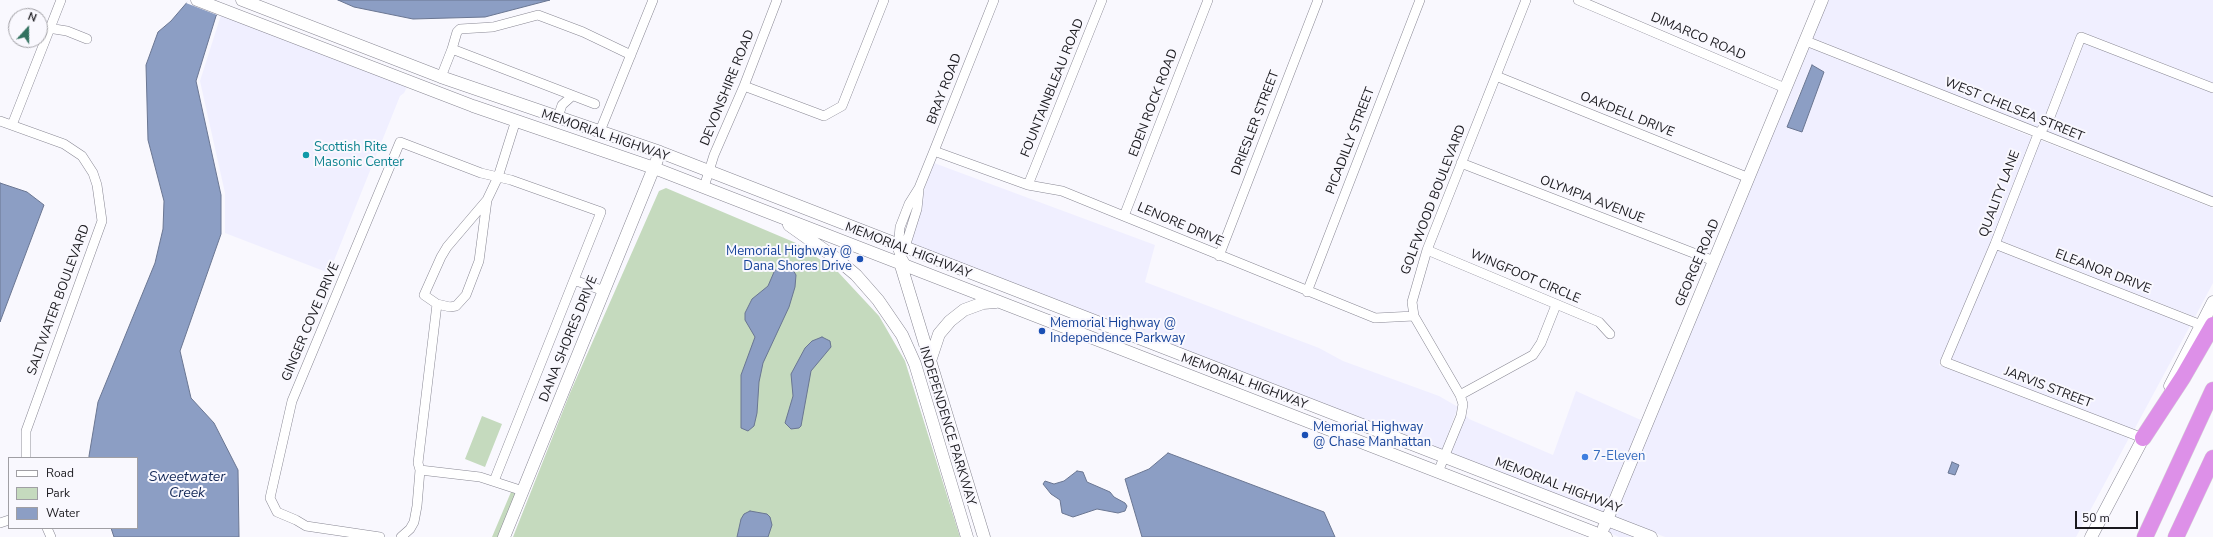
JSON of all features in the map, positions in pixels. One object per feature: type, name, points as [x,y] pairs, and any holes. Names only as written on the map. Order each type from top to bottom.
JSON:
[{"type":"highway","points":[[2143,438],[2183,377],[2207,325]]},
{"type":"highway","points":[[2145,537],[2213,390]]},
{"type":"highway","points":[[2176,537],[2213,458]]},
{"type":"main road","name":"MEMORIAL HIGHWAY","points":[[197,0],[436,92],[595,146],[704,187],[1602,536]]},
{"type":"main road","name":"MEMORIAL HIGHWAY","points":[[242,0],[441,77],[560,111],[600,131],[660,152],[886,240]]},
{"type":"main road","name":"GEORGE ROAD","points":[[1602,536],[1607,520],[1822,0]]},
{"type":"main road","points":[[436,92],[441,77]]},
{"type":"main road","points":[[595,146],[600,131]]},
{"type":"main road","name":"DANA SHORES DRIVE","points":[[504,537],[660,152]]},
{"type":"main road","name":"INDEPENDENCE PARKWAY","points":[[771,213],[847,267],[871,292],[896,326],[915,364],[967,537]]},
{"type":"main road","name":"INDEPENDENCE PARKWAY","points":[[886,240],[899,248],[905,265],[930,361],[984,537]]},
{"type":"main road","name":"MEMORIAL HIGHWAY","points":[[899,248],[1046,302],[1651,537]]},
{"type":"main road","points":[[870,252],[899,248]]},
{"type":"main road","points":[[930,361],[940,334],[950,321],[969,308],[983,303],[998,302]]},
{"type":"main road","points":[[1040,318],[1046,302]]},
{"type":"main road","points":[[2207,325],[2213,302]]},
{"type":"main road","points":[[1154,362],[1160,346]]},
{"type":"main road","points":[[1280,410],[1286,395]]},
{"type":"main road","points":[[2091,537],[2143,438]]},
{"type":"street","points":[[60,0],[48,28],[67,31],[87,39]]},
{"type":"street","points":[[600,131],[653,0]]},
{"type":"street","name":"DEVONSHIRE ROAD","points":[[704,187],[714,155],[744,86],[777,0]]},
{"type":"street","points":[[744,86],[824,116],[842,106],[884,0]]},
{"type":"street","name":"BRAY ROAD","points":[[899,248],[917,208],[919,188],[994,0]]},
{"type":"street","name":"FOUNTAINBLEAU ROAD","points":[[1028,185],[1102,0]]},
{"type":"street","name":"EDEN ROCK ROAD","points":[[1124,216],[1208,0]]},
{"type":"street","name":"DRIESLER STREET","points":[[1219,256],[1318,0]]},
{"type":"street","name":"PICADILLY STREET","points":[[1307,292],[1420,0]]},
{"type":"street","name":"GOLFWOOD BOULEVARD","points":[[1438,472],[1461,416],[1462,404],[1460,395],[1414,316],[1412,302],[1427,250],[1526,0]]},
{"type":"street","name":"DIMARCO ROAD","points":[[1578,0],[1785,88]]},
{"type":"street","points":[[441,77],[457,32],[460,29],[493,27],[538,14],[583,32],[631,54]]},
{"type":"street","name":"QUALITY LANE","points":[[1944,362],[1995,244],[2038,134],[2048,122],[2081,37],[2213,88]]},
{"type":"street","name":"WEST CHELSEA STREET","points":[[1806,41],[2213,202]]},
{"type":"street","points":[[12,125],[41,48]]},
{"type":"street","points":[[452,49],[595,104]]},
{"type":"street","name":"OAKDELL DRIVE","points":[[1496,76],[1749,178]]},
{"type":"street","points":[[560,111],[561,92]]},
{"type":"street","points":[[560,111],[572,96]]},
{"type":"street","name":"SALTWATER BOULEVARD","points":[[0,120],[64,144],[82,156],[93,173],[97,185],[102,221],[26,431],[26,457]]},
{"type":"street","points":[[487,200],[479,261],[466,295],[456,306],[450,307],[437,304],[424,295],[441,257],[487,200],[498,177],[516,120]]},
{"type":"street","name":"GINGER COVE DRIVE","points":[[380,537],[306,526],[277,512],[270,498],[292,401],[400,142],[481,173],[498,177],[601,212],[494,481]]},
{"type":"street","name":"LENORE DRIVE","points":[[934,151],[1028,185],[1062,191],[1374,318],[1414,316]]},
{"type":"street","name":"OLYMPIA AVENUE","points":[[1461,163],[1714,261]]},
{"type":"street","name":"ELEANOR DRIVE","points":[[1995,244],[2207,325]]},
{"type":"street","name":"WINGFOOT CIRCLE","points":[[1427,250],[1599,322],[1610,334]]},
{"type":"street","points":[[574,280],[604,291]]},
{"type":"street","points":[[401,537],[410,529],[414,522],[417,506],[420,470],[418,463],[437,304]]},
{"type":"street","points":[[1460,395],[1533,355],[1541,343],[1556,305]]},
{"type":"street","name":"JARVIS STREET","points":[[1944,362],[2143,438]]},
{"type":"street","points":[[420,470],[480,477],[523,491]]},
{"type":"shaded area","points":[[1827,0],[2213,0],[2213,83],[2079,31],[2044,120],[2037,128],[1812,38]]},
{"type":"shaded area","points":[[221,15],[407,87],[404,93],[400,96],[329,273],[225,233],[225,193],[200,81]]},
{"type":"shaded area","points":[[2084,43],[2213,93],[2213,197],[2046,132],[2052,124]]},
{"type":"shaded area","points":[[1808,47],[2032,137],[1991,242],[1939,365],[2129,438],[2076,537],[1665,537],[1613,517]],"holes":[[[1812,66],[1824,72],[1787,127],[1798,96]]]},
{"type":"shaded area","points":[[2040,140],[2213,208],[2213,283],[2195,317],[2001,241]]},
{"type":"shaded area","points":[[934,163],[1155,245],[1145,282],[1319,348],[1343,361],[1439,396],[1458,407],[1442,450],[910,244],[921,210],[924,190]]},
{"type":"shaded area","points":[[1997,250],[2190,326],[2134,430],[1950,359]]},
{"type":"shaded area","points":[[1576,391],[1643,421],[1605,513],[1450,453],[1466,415],[1469,419],[1553,455]]},
{"type":"shaded area","points":[[1609,526],[1638,537],[1619,537],[1607,532]]},
{"type":"green space","points":[[666,188],[796,243],[838,272],[879,316],[905,361],[960,537],[513,537],[570,393],[659,191]]},
{"type":"green space","points":[[482,416],[502,424],[485,467],[465,459]]},
{"type":"green space","points":[[511,492],[517,494],[499,537],[492,537]]},
{"type":"water","name":"Sweetwater Creek","points":[[189,0],[225,0],[216,16],[196,81],[221,195],[221,234],[180,351],[191,398],[214,423],[238,470],[239,537],[114,537],[111,529],[138,529],[138,457],[89,457],[98,402],[155,263],[163,229],[164,201],[148,140],[146,65],[158,32],[171,21]]},
{"type":"water","points":[[338,0],[550,0],[485,17],[413,19],[354,7]]},
{"type":"water","points":[[1812,65],[1824,72],[1802,132],[1787,127]]},
{"type":"water","points":[[0,183],[27,192],[44,205],[0,322]]},
{"type":"water","points":[[786,264],[796,275],[795,287],[789,307],[763,363],[759,382],[757,413],[754,426],[748,431],[741,428],[741,375],[755,337],[745,320],[745,313],[752,299],[768,286],[774,272],[779,266]]},
{"type":"water","points":[[822,337],[830,341],[831,347],[811,371],[801,426],[799,428],[791,429],[785,423],[793,396],[791,374],[805,348],[812,341]]},
{"type":"water","points":[[1168,453],[1324,512],[1335,537],[1142,537],[1125,479],[1149,469]]},
{"type":"water","points":[[1952,462],[1959,465],[1955,475],[1948,473]]},
{"type":"water","points":[[1077,471],[1083,472],[1087,482],[1110,492],[1114,497],[1125,503],[1127,506],[1125,511],[1118,513],[1097,509],[1073,517],[1062,513],[1060,500],[1051,494],[1043,484],[1045,481],[1054,484],[1064,481]]},
{"type":"water","points":[[750,511],[767,514],[770,517],[772,525],[768,537],[737,537],[741,519],[744,514]]},
{"type":"pier","points":[[188,0],[227,0],[217,15],[186,3]]},
{"type":"place","name":"Scottish Rite Masonic Center","points":[[306,155]]},
{"type":"place","name":"Memorial Highway @ Dana Shores Drive","points":[[860,259]]},
{"type":"place","name":"Memorial Highway @ Independence Parkway","points":[[1042,331]]},
{"type":"place","name":"Memorial Highway @ Chase Manhattan","points":[[1305,435]]},
{"type":"place","name":"7-Eleven","points":[[1585,457]]}]
